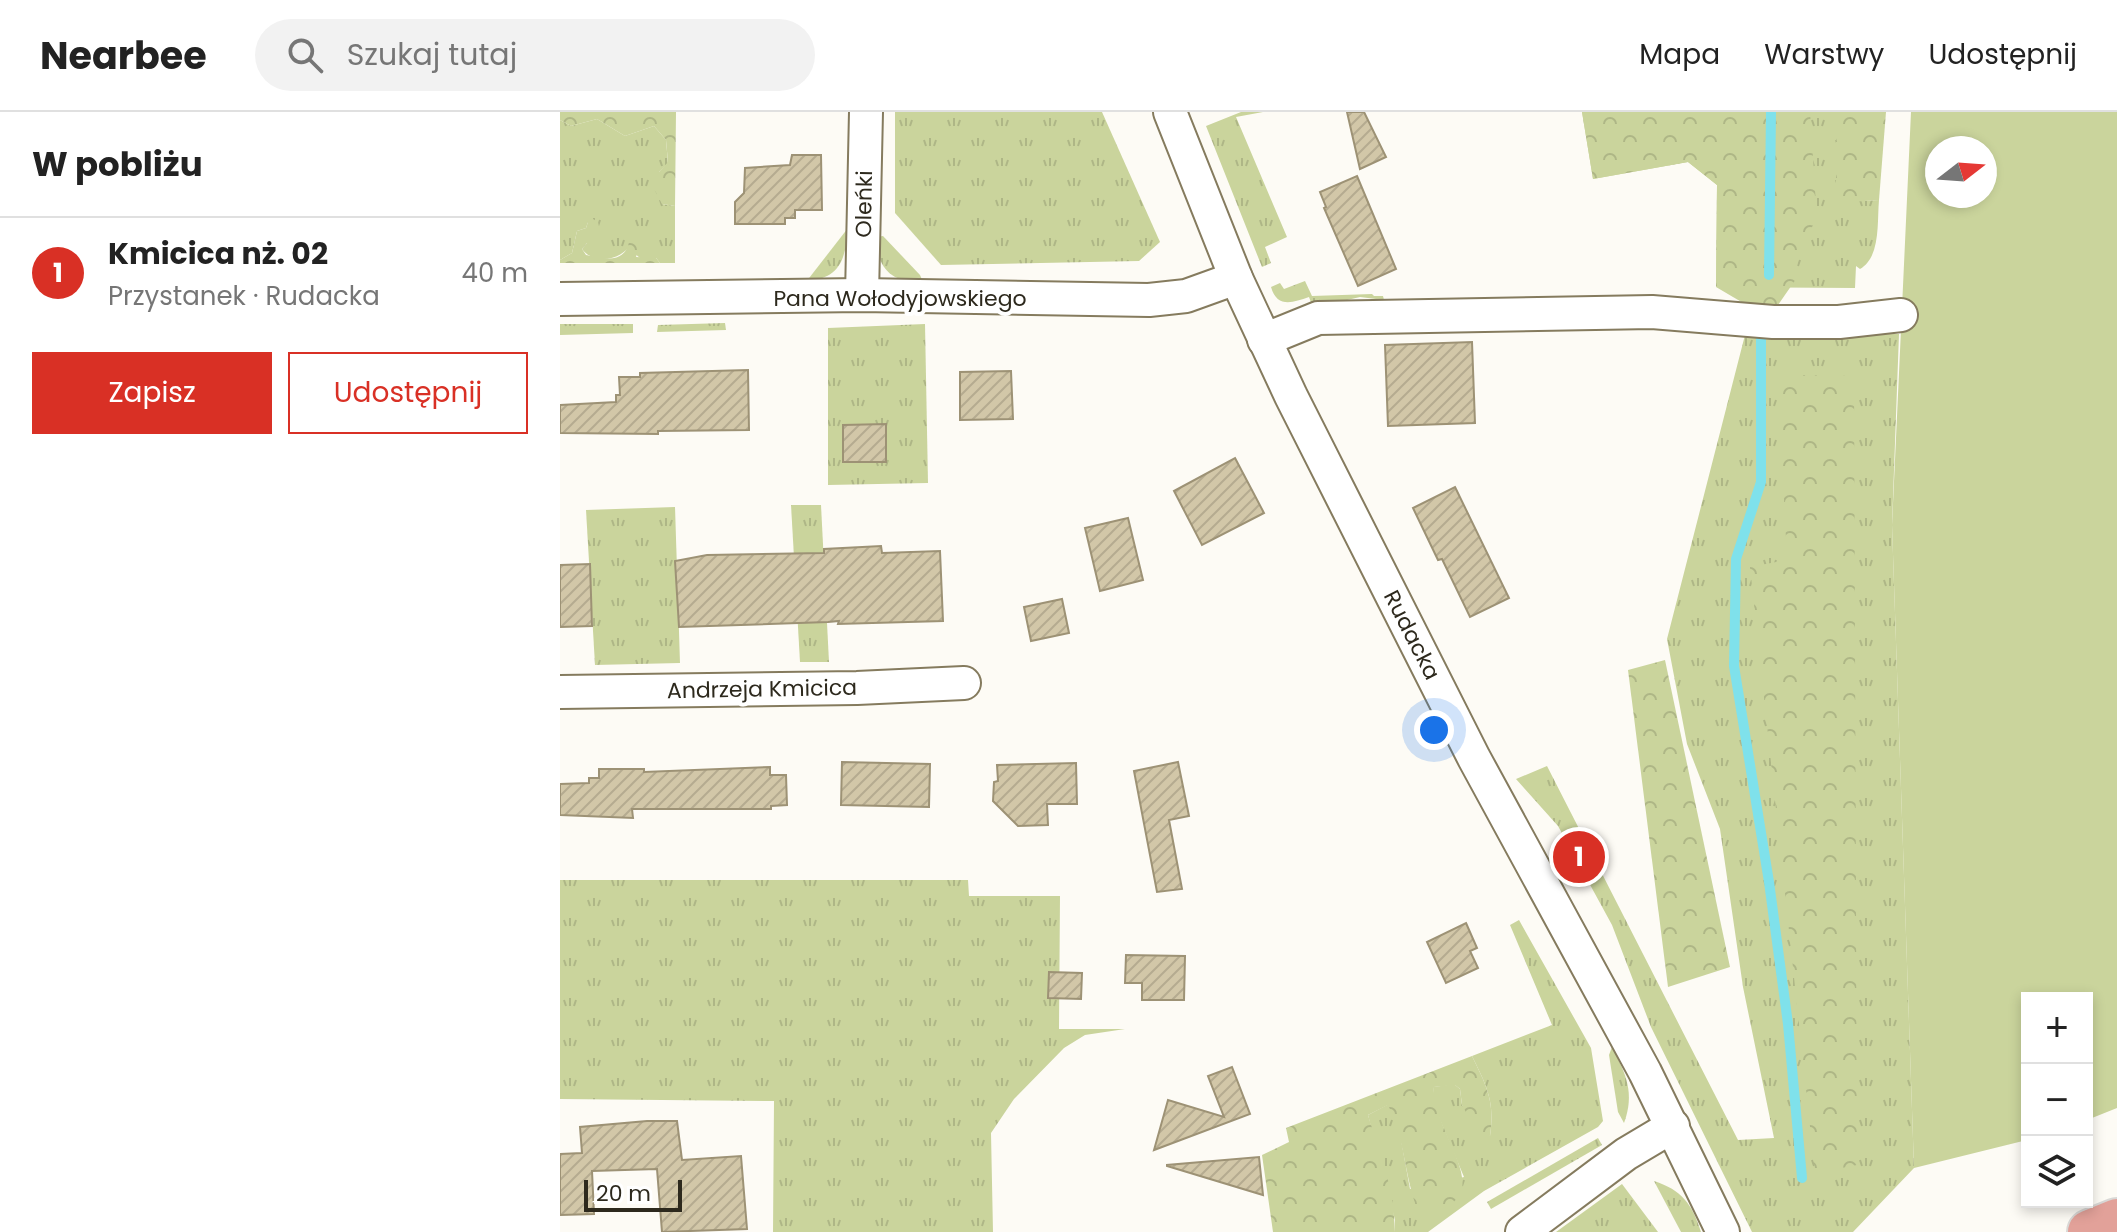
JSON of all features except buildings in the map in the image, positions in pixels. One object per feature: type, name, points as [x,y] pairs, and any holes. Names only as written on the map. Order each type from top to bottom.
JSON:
[{"type":"main road","points":[[2090,1232],[2117,1221]]},
{"type":"street","name":"Oleńki","points":[[862,295],[866,112]]},
{"type":"street","name":"Rudacka","points":[[1170,112],[1264,340],[1474,758],[1673,1126],[1723,1232]]},
{"type":"street","name":"Pana Wołodyjowskiego","points":[[560,299],[862,295],[1160,300],[1196,293],[1236,278]]},
{"type":"street","points":[[1264,340],[1318,318],[1652,312],[1786,322],[1839,322],[1901,315]]},
{"type":"street","name":"Andrzeja Kmicica","points":[[560,692],[857,688],[964,683]]},
{"type":"street","points":[[1522,1232],[1626,1154],[1673,1126]]},
{"type":"green space","points":[[560,112],[676,112],[675,206],[662,204],[653,187],[659,172],[668,162],[666,140],[654,126],[625,136],[597,119],[571,126],[560,120]]},
{"type":"green space","points":[[895,112],[1102,112],[1160,242],[1139,261],[941,265],[895,213]]},
{"type":"green space","points":[[1241,112],[1263,112],[1236,117],[1287,237],[1265,247],[1271,263],[1262,267],[1206,126]]},
{"type":"green space","points":[[1582,112],[1861,112],[1859,201],[1879,200],[1875,248],[1867,263],[1860,269],[1856,266],[1855,288],[1716,287],[1717,185],[1688,162],[1593,179]]},
{"type":"green space","points":[[1582,112],[1810,112],[1817,220],[1799,245],[1796,279],[1778,305],[1750,307],[1716,287],[1717,185],[1688,162],[1593,179]]},
{"type":"green space","points":[[1836,112],[1886,112],[1879,200],[1836,203]]},
{"type":"green space","points":[[1911,112],[2117,112],[2117,1108],[2093,1118],[2093,992],[2021,992],[2021,1141],[1914,1168],[1892,525]]},
{"type":"green space","points":[[597,119],[625,136],[654,126],[666,140],[668,163],[659,172],[662,204],[675,206],[675,263],[640,258],[628,248],[612,258],[592,257],[582,249],[587,243],[588,222],[586,228],[577,231],[572,253],[560,260],[560,120],[571,126]]},
{"type":"green space","points":[[576,214],[598,222],[600,231],[597,240],[587,243],[582,249],[586,255],[618,257],[629,242],[636,242],[639,248],[636,257],[656,258],[660,263],[560,263],[572,253],[577,231],[586,228],[588,222],[575,220],[572,217]]},
{"type":"green space","points":[[848,228],[839,265],[827,276],[806,282]]},
{"type":"green space","points":[[883,236],[923,282],[902,280],[888,272],[879,257],[875,237]]},
{"type":"green space","points":[[1305,281],[1312,296],[1372,294],[1383,296],[1384,300],[1360,297],[1313,308],[1309,297],[1291,302],[1281,301],[1271,287],[1280,283],[1284,289]]},
{"type":"green space","points":[[725,323],[726,330],[657,332],[658,325]]},
{"type":"green space","points":[[560,324],[633,324],[633,333],[560,335]]},
{"type":"green space","points":[[925,324],[928,483],[828,485],[828,328]]},
{"type":"green space","points":[[1899,334],[1892,525],[1914,1168],[1853,1232],[1752,1232],[1651,1027],[1612,925],[1558,826],[1516,779],[1547,766],[1738,1140],[1774,1138],[1743,987],[1720,829],[1687,744],[1667,639],[1745,335]]},
{"type":"green space","points":[[1778,375],[1854,376],[1857,1165],[1815,1173],[1750,567],[1787,560]]},
{"type":"green space","points":[[791,505],[821,505],[829,662],[800,662]]},
{"type":"green space","points":[[675,507],[680,663],[595,665],[586,510]]},
{"type":"green space","points":[[1665,660],[1730,967],[1668,987],[1628,670]]},
{"type":"green space","points":[[560,880],[968,880],[969,896],[1060,896],[1059,1029],[1125,1029],[1085,1035],[1064,1048],[1014,1099],[991,1133],[993,1232],[773,1232],[774,1101],[560,1099]]},
{"type":"green space","points":[[1519,920],[1591,1048],[1603,1121],[1598,1127],[1484,1191],[1428,1232],[1394,1232],[1395,1220],[1368,1115],[1389,1104],[1399,1129],[1410,1189],[1464,1177],[1433,1103],[1434,1087],[1454,1084],[1460,1089],[1462,1105],[1490,1136],[1488,1094],[1472,1056],[1552,1025],[1510,925]]},
{"type":"green space","points":[[1612,1047],[1629,1093],[1624,1123],[1618,1112],[1609,1055]]},
{"type":"green space","points":[[1472,1056],[1488,1094],[1490,1136],[1478,1134],[1462,1105],[1460,1089],[1455,1085],[1434,1087],[1439,1114],[1457,1158],[1462,1184],[1459,1196],[1443,1212],[1418,1211],[1398,1131],[1388,1105],[1368,1115],[1390,1188],[1394,1232],[1273,1232],[1262,1155],[1289,1142],[1286,1128]]},
{"type":"green space","points":[[1598,1138],[1602,1145],[1491,1209],[1487,1202]]},
{"type":"green space","points":[[1654,1181],[1685,1199],[1701,1232],[1681,1232]]},
{"type":"green space","points":[[1622,1184],[1658,1232],[1556,1232]]},
{"type":"waterway","points":[[1769,275],[1771,112]]},
{"type":"waterway","points":[[1761,339],[1761,482],[1736,559],[1734,666],[1788,1024],[1802,1178]]},
{"type":"place","name":"Kmicica nż. 02","points":[[1579,857]]}]
